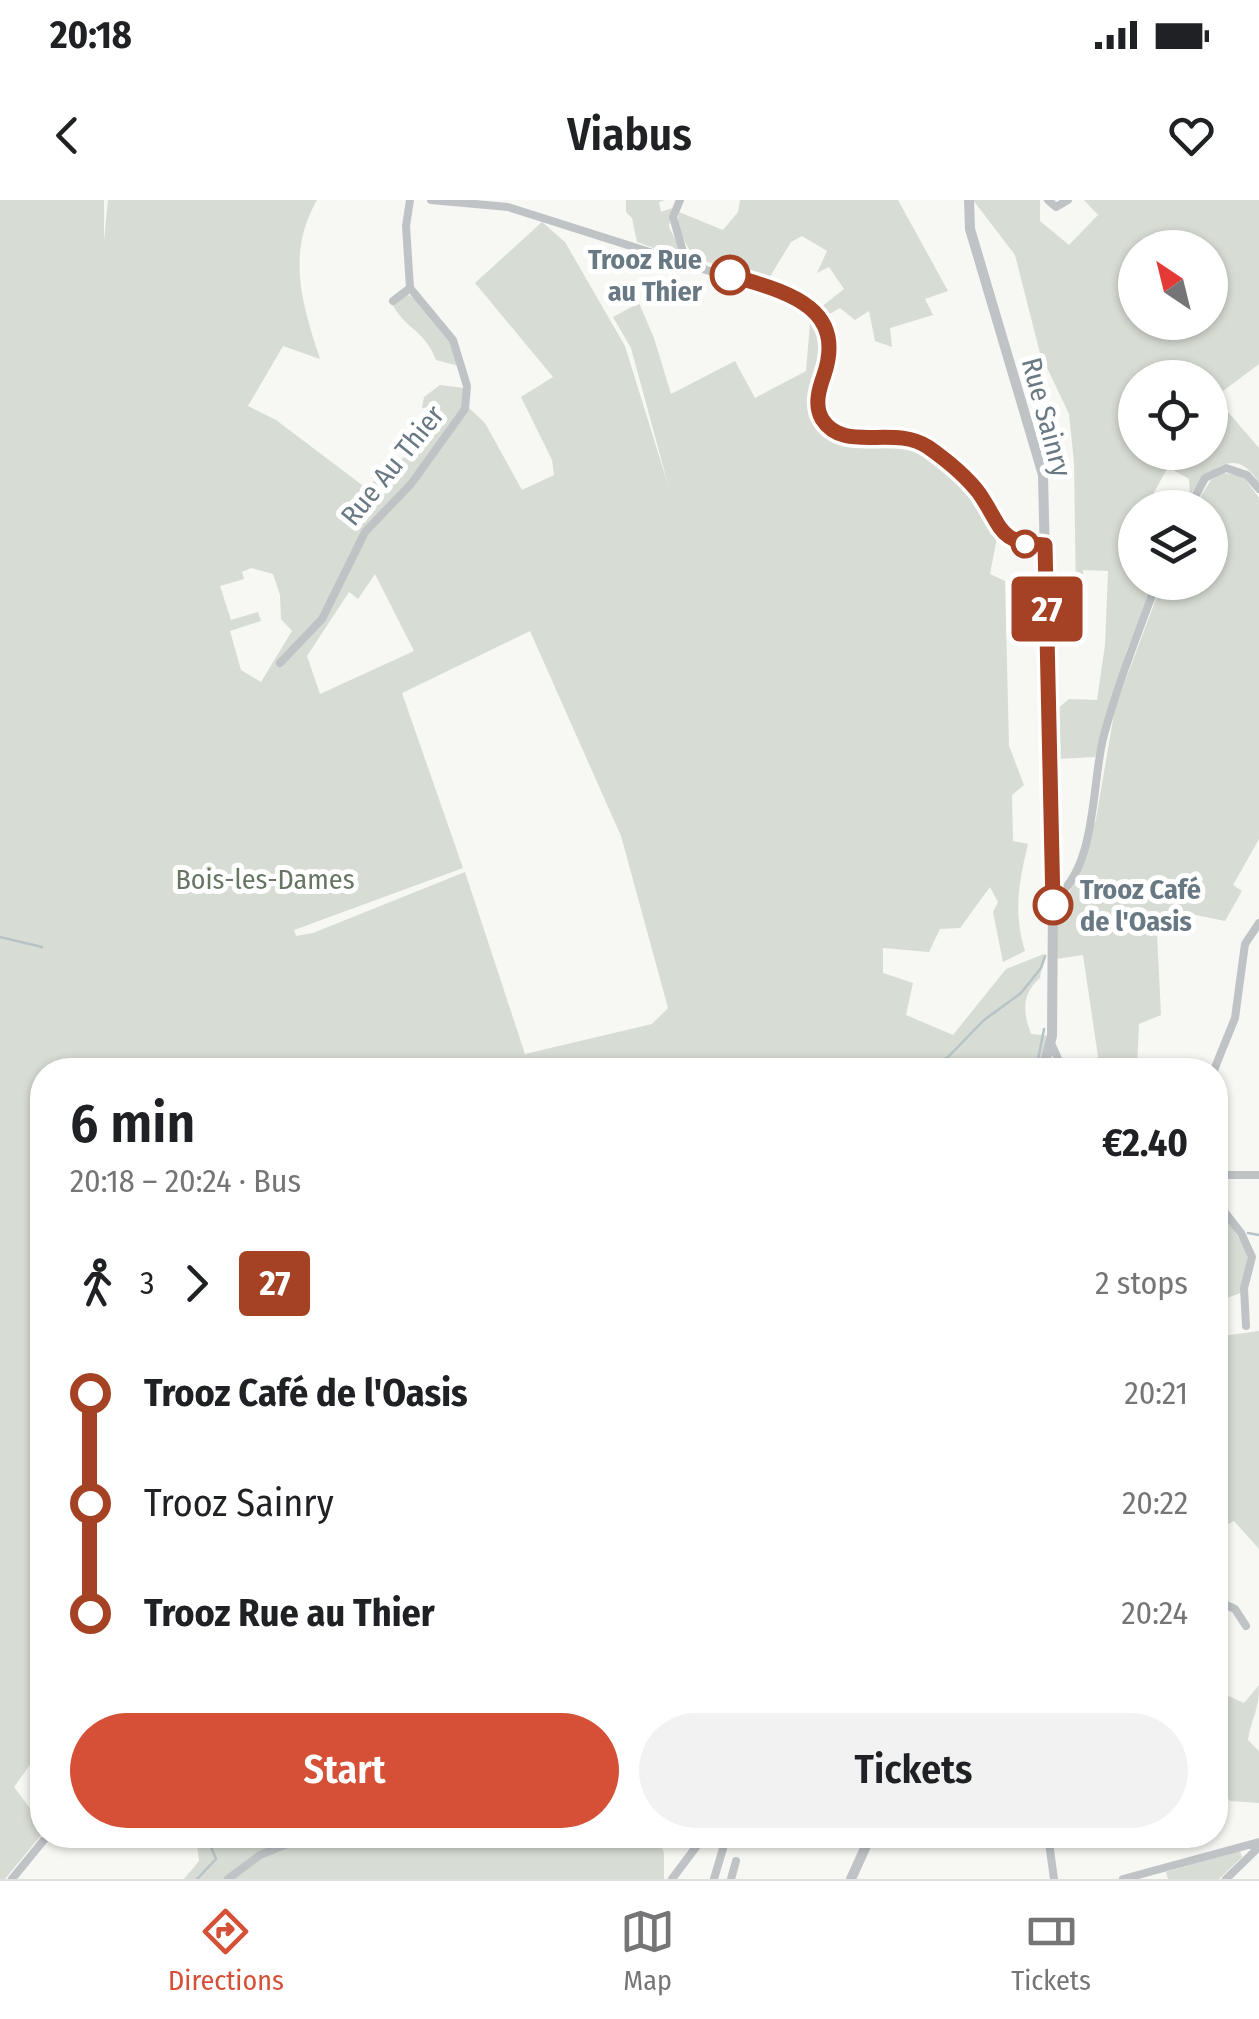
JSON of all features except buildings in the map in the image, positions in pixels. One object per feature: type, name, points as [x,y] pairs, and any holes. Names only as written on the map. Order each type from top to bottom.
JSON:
[{"type":"street","points":[[393,300],[410,288],[406,226],[410,200]]},
{"type":"street","points":[[430,200],[508,207],[804,302],[822,322],[830,347],[818,394],[820,416],[832,430],[851,439],[902,436],[925,446],[970,482],[1005,537],[1020,544],[1045,545]]},
{"type":"street","points":[[680,200],[672,218],[686,262]]},
{"type":"street","name":"Rue Sainry","points":[[968,200],[970,230],[1043,475],[1053,899],[1051,1043],[1047,1058]]},
{"type":"street","points":[[1048,200],[1056,207],[1068,200]]},
{"type":"street","name":"Rue Au Thier","points":[[280,664],[322,619],[365,532],[411,484],[465,409],[468,386],[453,340],[410,288]]},
{"type":"street","points":[[1198,490],[1205,478],[1226,468],[1247,475],[1259,490]]},
{"type":"street","points":[[1053,899],[1072,882],[1093,816],[1102,741],[1151,600]]},
{"type":"street","points":[[1219,1058],[1235,1018],[1245,944],[1259,923]]},
{"type":"street","points":[[1051,1043],[1058,1058]]},
{"type":"street","points":[[1228,1175],[1259,1175]]},
{"type":"street","points":[[1228,1216],[1252,1256],[1244,1288],[1246,1326]]},
{"type":"street","points":[[1228,1605],[1235,1608],[1246,1626]]},
{"type":"street","points":[[1123,1879],[1259,1845]]},
{"type":"street","points":[[1226,1879],[1259,1845]]},
{"type":"street","points":[[12,1879],[37,1848]]},
{"type":"street","points":[[228,1879],[260,1855],[277,1848]]},
{"type":"street","points":[[672,1879],[695,1848]]},
{"type":"street","points":[[714,1879],[723,1848]]},
{"type":"street","points":[[850,1879],[865,1848]]},
{"type":"street","points":[[1050,1848],[1054,1879]]},
{"type":"street","points":[[731,1879],[736,1862]]},
{"type":"green space","name":"Bois-les-Dames","points":[[0,200],[104,200],[104,241],[108,200],[317,200],[302,240],[300,279],[320,359],[283,346],[248,406],[276,420],[366,488],[424,441],[422,423],[443,412],[434,407],[422,408],[424,397],[440,385],[464,388],[469,408],[485,423],[522,490],[554,475],[552,460],[521,397],[553,377],[475,283],[542,222],[565,242],[625,346],[669,488],[631,348],[613,317],[639,303],[671,394],[735,361],[755,398],[806,371],[811,312],[829,351],[812,398],[817,421],[837,439],[856,444],[892,438],[919,448],[974,491],[989,525],[998,532],[990,574],[1005,581],[1009,746],[1024,785],[1012,795],[1013,841],[1028,844],[1019,897],[1025,951],[1003,962],[993,912],[998,902],[990,887],[960,928],[940,929],[929,952],[883,948],[883,973],[913,983],[906,1015],[953,1035],[1006,969],[1044,954],[1040,978],[1029,991],[1025,1004],[1031,1034],[1052,1036],[1046,1058],[30,1058],[30,1765],[14,1787],[30,1808],[30,1848],[5,1879],[0,1879]],"holes":[[[251,568],[273,574],[280,595],[281,619],[292,631],[261,682],[241,670],[230,631],[261,621],[258,612],[231,620],[220,586],[244,579],[242,572]],[[375,574],[414,651],[320,694],[307,656],[349,592],[358,599]],[[530,631],[621,836],[668,1008],[652,1024],[525,1054],[465,872],[313,933],[296,936],[294,930],[463,868],[402,693]]]},
{"type":"green space","points":[[626,200],[665,200],[659,202],[661,212],[672,208],[669,227],[681,251],[675,256],[637,242],[632,218],[626,212]]},
{"type":"green space","points":[[740,200],[898,200],[948,291],[925,299],[933,315],[890,328],[892,347],[875,341],[869,311],[855,320],[840,308],[826,316],[820,308],[844,289],[829,267],[817,273],[827,251],[802,236],[791,242],[768,280],[694,258],[677,228],[679,212],[723,230],[738,212]]},
{"type":"green space","points":[[973,200],[1040,200],[1040,221],[1069,245],[1098,215],[1084,200],[1259,200],[1259,364],[1228,387],[1228,360],[1118,360],[1118,470],[1166,470],[1155,490],[1118,490],[1118,600],[1146,600],[1095,757],[1058,759],[1057,709],[1069,699],[1097,700],[1105,645],[1108,571],[1083,570],[1084,599],[1076,599],[1074,462],[1069,414],[1040,353],[1015,255]]},
{"type":"green space","points":[[407,294],[442,323],[459,366],[436,360],[426,342],[398,313],[392,304]]},
{"type":"green space","points":[[1228,412],[1259,448],[1259,483],[1250,471],[1228,464]]},
{"type":"green space","points":[[1173,470],[1214,470],[1194,490],[1190,490],[1189,479]]},
{"type":"green space","points":[[1224,473],[1243,476],[1259,498],[1259,839],[1233,885],[1242,891],[1225,921],[1171,910],[1162,933],[1157,933],[1161,1015],[1139,1024],[1138,1058],[1098,1058],[1083,955],[1056,959],[1056,900],[1069,893],[1096,819],[1115,708],[1156,600],[1228,600],[1228,490],[1205,490],[1211,480]]},
{"type":"green space","points":[[1228,1219],[1248,1256],[1241,1293],[1228,1298]]},
{"type":"green space","points":[[1259,1331],[1259,1549],[1234,1521],[1228,1524],[1228,1335]]},
{"type":"green space","points":[[1259,1685],[1248,1740],[1259,1751],[1259,1803],[1228,1798],[1228,1696],[1244,1703]]},
{"type":"green space","points":[[198,1848],[662,1848],[664,1879],[184,1879],[199,1861]]},
{"type":"green space","points":[[1240,1851],[1242,1857],[1219,1879],[1168,1879],[1166,1872]]},
{"type":"waterway","points":[[0,937],[42,947]]},
{"type":"waterway","points":[[947,1058],[984,1020],[1021,993],[1041,968],[1045,956]]},
{"type":"waterway","points":[[1038,1058],[1044,1029]]},
{"type":"waterway","points":[[1248,1233],[1259,1235]]},
{"type":"waterway","points":[[197,1879],[216,1859],[211,1848]]},
{"type":"bus line","name":"27","points":[[730,275],[792,295],[814,310],[822,322],[830,359],[818,394],[820,416],[832,430],[851,439],[902,436],[925,446],[970,482],[1005,537],[1020,544],[1045,545],[1053,905]]},
{"type":"place","name":"Trooz Rue au Thier","points":[[730,275]]},
{"type":"place","name":"Trooz Café de l'Oasis","points":[[1053,905]]}]
